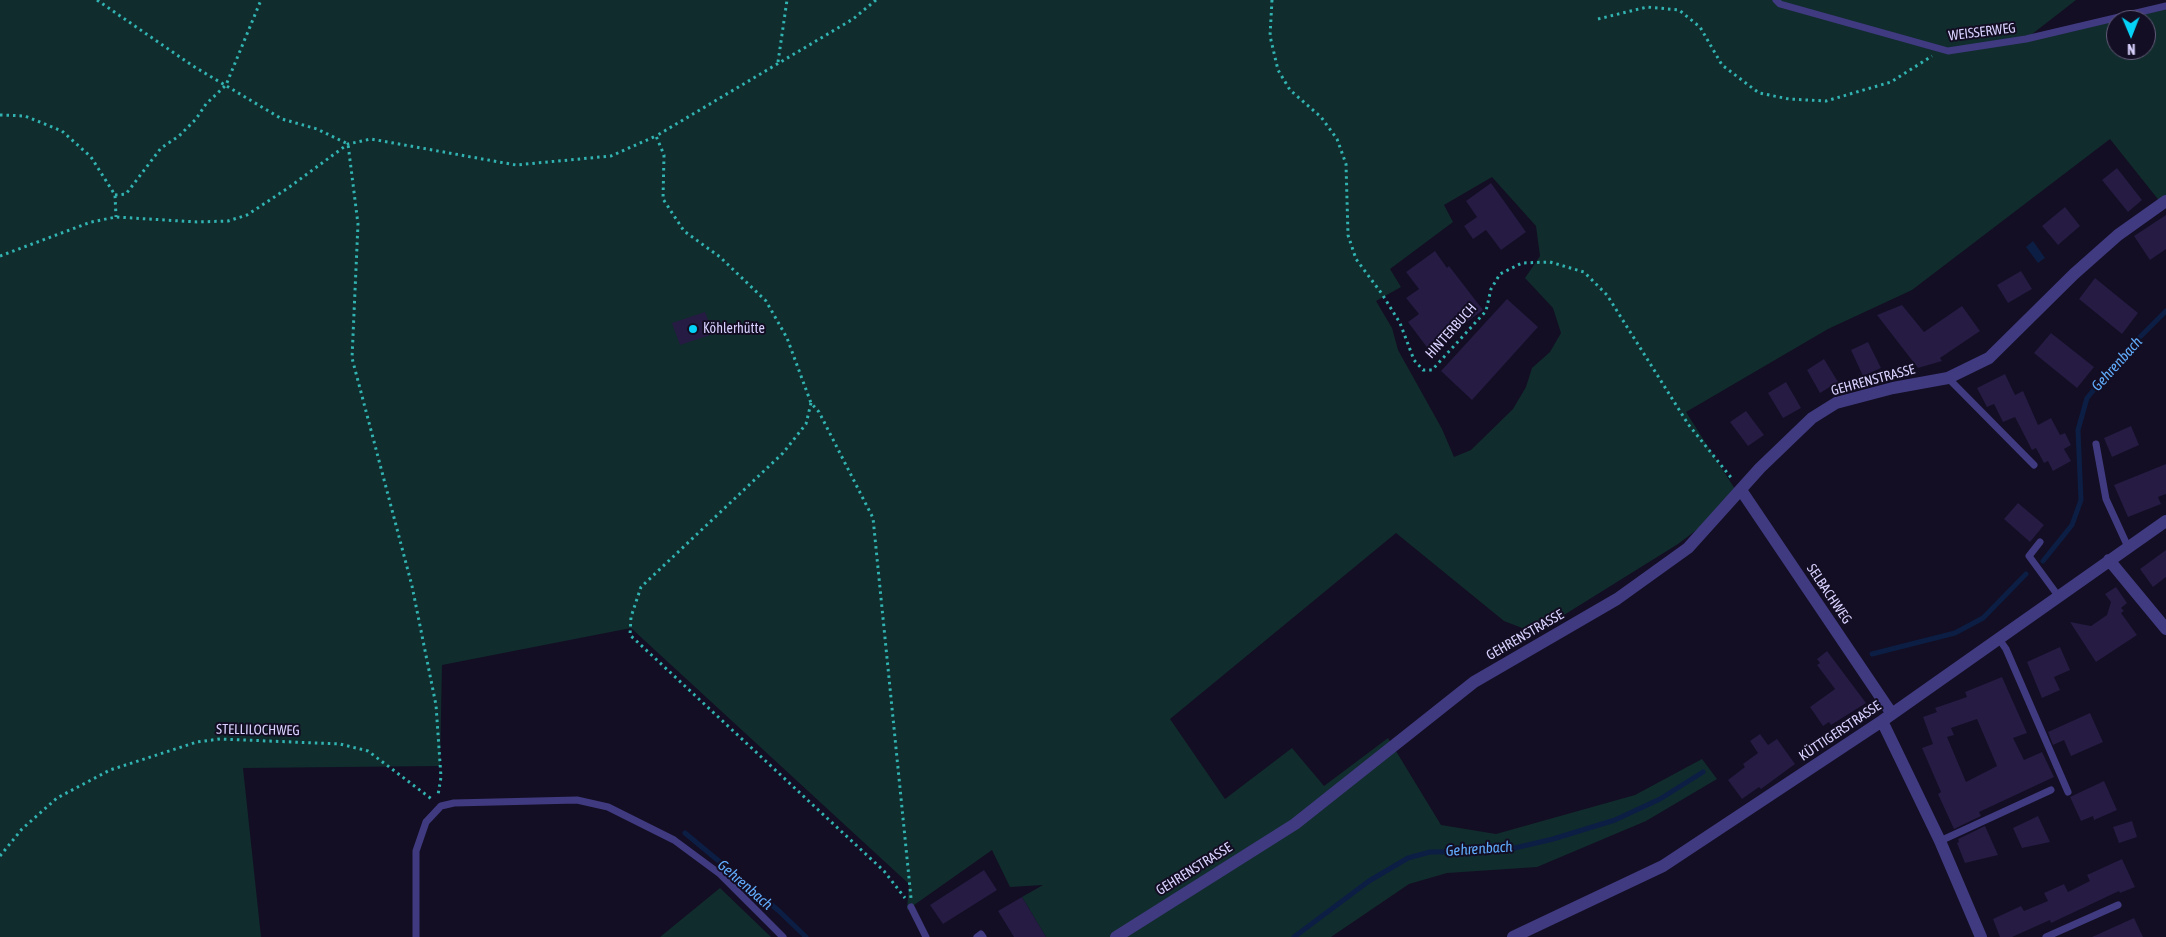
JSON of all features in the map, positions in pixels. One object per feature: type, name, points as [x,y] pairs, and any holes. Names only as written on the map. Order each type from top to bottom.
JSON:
[{"type":"street","name":"GEHRENSTRASSE","points":[[1116,937],[1295,824],[1474,682],[1624,593],[1688,548],[1760,468],[1812,418],[1836,403],[1893,388],[1948,378],[1989,358],[2103,248],[2166,201]]},
{"type":"street","name":"SELBACHWEG","points":[[1741,490],[1887,718],[1981,937]]},
{"type":"street","name":"KÜTTIGERSTRASSE","points":[[1513,937],[1663,866],[1887,718],[2166,521]]},
{"type":"street","points":[[2109,560],[2166,629]]},
{"type":"lane","name":"WEISSERWEG","points":[[1776,0],[1780,4],[1948,51],[2026,39],[2166,6]]},
{"type":"lane","points":[[1948,378],[2034,465]]},
{"type":"lane","points":[[2096,444],[2106,499],[2128,547]]},
{"type":"lane","points":[[2040,542],[2029,556],[2033,565],[2059,597]]},
{"type":"lane","points":[[1999,639],[2006,649],[2068,792]]},
{"type":"lane","points":[[1940,841],[2051,790]]},
{"type":"lane","points":[[416,937],[416,851],[426,822],[442,806],[454,803],[577,800],[608,807],[674,840],[720,874],[783,937]]},
{"type":"lane","points":[[2046,937],[2118,905]]},
{"type":"lane","points":[[911,907],[926,937]]},
{"type":"lane","points":[[977,937],[981,934],[983,937]]},
{"type":"path","points":[[96,0],[124,21],[282,119],[317,129],[348,144]]},
{"type":"path","points":[[115,195],[126,194],[160,148],[179,136],[196,120],[206,104],[226,86],[261,0]]},
{"type":"path","points":[[778,62],[787,0]]},
{"type":"path","points":[[0,256],[91,222],[116,217],[197,222],[228,221],[247,215],[348,144],[372,139],[516,165],[611,156],[656,136],[853,19],[876,0]]},
{"type":"path","name":"HINTERBUCH","points":[[1272,0],[1270,36],[1278,70],[1290,90],[1320,117],[1337,139],[1346,164],[1348,235],[1356,259],[1382,294],[1400,323],[1414,360],[1424,370],[1432,370],[1486,311],[1491,289],[1500,274],[1522,263],[1550,262],[1584,272],[1607,295],[1688,424],[1741,490]]},
{"type":"path","points":[[1598,20],[1647,7],[1679,10],[1700,26],[1722,65],[1758,93],[1789,99],[1826,101],[1891,82],[1928,61],[1939,49]]},
{"type":"path","points":[[0,115],[25,116],[62,131],[90,158],[115,195],[116,217]]},
{"type":"path","points":[[656,136],[664,155],[663,199],[684,231],[720,256],[766,301],[787,338],[811,403],[819,412],[873,518],[912,887],[911,907]]},
{"type":"path","points":[[348,144],[358,224],[352,358],[357,383],[412,586],[436,705],[441,777],[437,794],[442,806]]},
{"type":"path","points":[[811,403],[806,424],[783,453],[641,587],[631,617],[630,635],[884,871],[911,907]]},
{"type":"path","name":"STELLILOCHWEG","points":[[0,856],[22,829],[57,798],[110,770],[197,742],[220,739],[340,744],[368,751],[442,806]]},
{"type":"green space","points":[[0,0],[2076,0],[2027,38],[2106,20],[2106,60],[2156,60],[2156,10],[2149,10],[2166,6],[2166,201],[2161,203],[2110,139],[1912,290],[1828,329],[1686,412],[1740,497],[1678,544],[1535,633],[1504,621],[1396,533],[1170,719],[1225,799],[1292,748],[1324,786],[1388,738],[1441,825],[1496,834],[1635,795],[1702,759],[1717,779],[1646,821],[1537,867],[1447,873],[1409,884],[1331,937],[1046,937],[1022,897],[1043,885],[1010,887],[992,850],[907,910],[909,884],[631,628],[442,665],[440,766],[243,768],[261,937],[0,937]],"holes":[[[1492,177],[1536,226],[1540,256],[1525,278],[1553,308],[1561,333],[1550,352],[1532,368],[1526,387],[1513,409],[1471,450],[1454,457],[1442,429],[1398,350],[1392,328],[1376,301],[1401,287],[1390,269],[1453,222],[1444,205]]]},
{"type":"green space","points":[[720,888],[771,937],[660,937]]},
{"type":"water","points":[[2033,241],[2045,258],[2038,263],[2026,247]]},
{"type":"building","points":[[2117,168],[2142,200],[2128,212],[2102,180]]},
{"type":"building","points":[[1491,183],[1526,232],[1501,250],[1486,230],[1473,239],[1464,226],[1477,217],[1466,201]]},
{"type":"building","points":[[2065,207],[2080,226],[2058,245],[2042,226]]},
{"type":"building","points":[[2166,215],[2166,249],[2150,260],[2134,236]]},
{"type":"building","points":[[1435,251],[1483,310],[1429,350],[1408,322],[1419,314],[1406,298],[1419,289],[1406,272]]},
{"type":"building","points":[[2021,271],[2032,289],[2008,303],[1997,285]]},
{"type":"building","points":[[2095,278],[2138,313],[2122,334],[2079,299]]},
{"type":"building","points":[[1507,299],[1538,327],[1472,400],[1441,371]]},
{"type":"building","points":[[1902,305],[1924,332],[1962,306],[1980,331],[1940,358],[1942,361],[1918,368],[1877,315]]},
{"type":"building","name":"Köhlerhütte","points":[[705,312],[713,334],[680,345],[672,323]]},
{"type":"building","points":[[2051,333],[2094,367],[2077,388],[2034,353]]},
{"type":"building","points":[[1868,342],[1881,368],[1863,376],[1851,350]]},
{"type":"building","points":[[1824,359],[1838,382],[1820,393],[1807,370]]},
{"type":"building","points":[[2005,374],[2015,395],[2023,391],[2038,425],[2051,418],[2060,435],[2065,433],[2071,445],[2064,449],[2071,461],[2053,471],[2048,461],[2044,463],[2036,448],[2032,450],[2015,417],[2003,422],[1994,404],[1987,407],[1977,388]]},
{"type":"building","points":[[1786,382],[1801,408],[1783,418],[1768,393]]},
{"type":"building","points":[[1746,411],[1764,435],[1748,446],[1730,422]]},
{"type":"building","points":[[2131,426],[2139,445],[2112,457],[2104,438]]},
{"type":"building","points":[[2166,464],[2166,494],[2158,497],[2161,504],[2128,517],[2114,485]]},
{"type":"building","points":[[2018,503],[2044,525],[2030,542],[2004,519]]},
{"type":"building","points":[[2166,550],[2166,577],[2153,587],[2140,569]]},
{"type":"building","points":[[2116,587],[2127,603],[2121,608],[2124,611],[2121,613],[2137,635],[2096,662],[2070,622],[2091,626],[2107,615],[2111,602],[2105,594]]},
{"type":"building","points":[[2060,647],[2070,670],[2054,677],[2060,690],[2042,698],[2027,662]]},
{"type":"building","points":[[1827,651],[1866,703],[1831,725],[1829,722],[1823,726],[1810,707],[1835,689],[1817,665],[1820,663],[1817,659]]},
{"type":"building","points":[[2002,677],[2027,733],[2013,738],[2024,760],[2042,752],[2054,777],[1979,812],[1981,816],[1954,829],[1938,794],[1941,792],[1922,748],[1933,744],[1923,717],[1937,712],[1935,708],[1967,697],[1965,692]],"holes":[[[1977,719],[1997,766],[1966,782],[1947,737],[1954,735],[1951,728]]]},
{"type":"building","points":[[2090,713],[2103,742],[2071,756],[2064,740],[2053,745],[2048,732]]},
{"type":"building","points":[[1760,734],[1768,745],[1777,739],[1795,764],[1761,789],[1759,787],[1742,799],[1728,780],[1745,767],[1743,764],[1758,753],[1750,741]]},
{"type":"building","points":[[2104,781],[2117,810],[2094,820],[2093,816],[2081,821],[2070,797]]},
{"type":"building","points":[[2038,816],[2050,842],[2022,848],[2013,828]]},
{"type":"building","points":[[2132,821],[2137,837],[2119,843],[2113,827]]},
{"type":"building","points":[[1985,826],[1998,855],[1965,863],[1957,843],[1959,842],[1958,839]]},
{"type":"building","points":[[2122,859],[2135,887],[2120,893],[2119,891],[2051,923],[2050,920],[2012,937],[2000,937],[1993,919],[2021,906],[2024,911],[2048,901],[2044,893],[2064,884],[2068,892],[2090,881],[2087,875]]},
{"type":"building","points":[[984,870],[997,890],[943,924],[930,905]]},
{"type":"building","points":[[1022,897],[1046,937],[1014,937],[998,911]]},
{"type":"building","points":[[2134,918],[2143,937],[2092,937]]},
{"type":"waterway","name":"Gehrenbach","points":[[2043,561],[2072,525],[2081,500],[2078,430],[2087,398],[2131,346],[2166,311]]},
{"type":"waterway","name":"Gehrenbach","points":[[1872,654],[1955,633],[1983,618],[2026,574]]},
{"type":"waterway","name":"Gehrenbach","points":[[1294,937],[1369,881],[1408,858],[1430,852],[1502,851],[1553,839],[1615,820],[1660,799],[1703,772]]},
{"type":"waterway","name":"Gehrenbach","points":[[685,833],[779,911],[806,937]]},
{"type":"place","name":"Köhlerhütte","points":[[693,329]]}]
